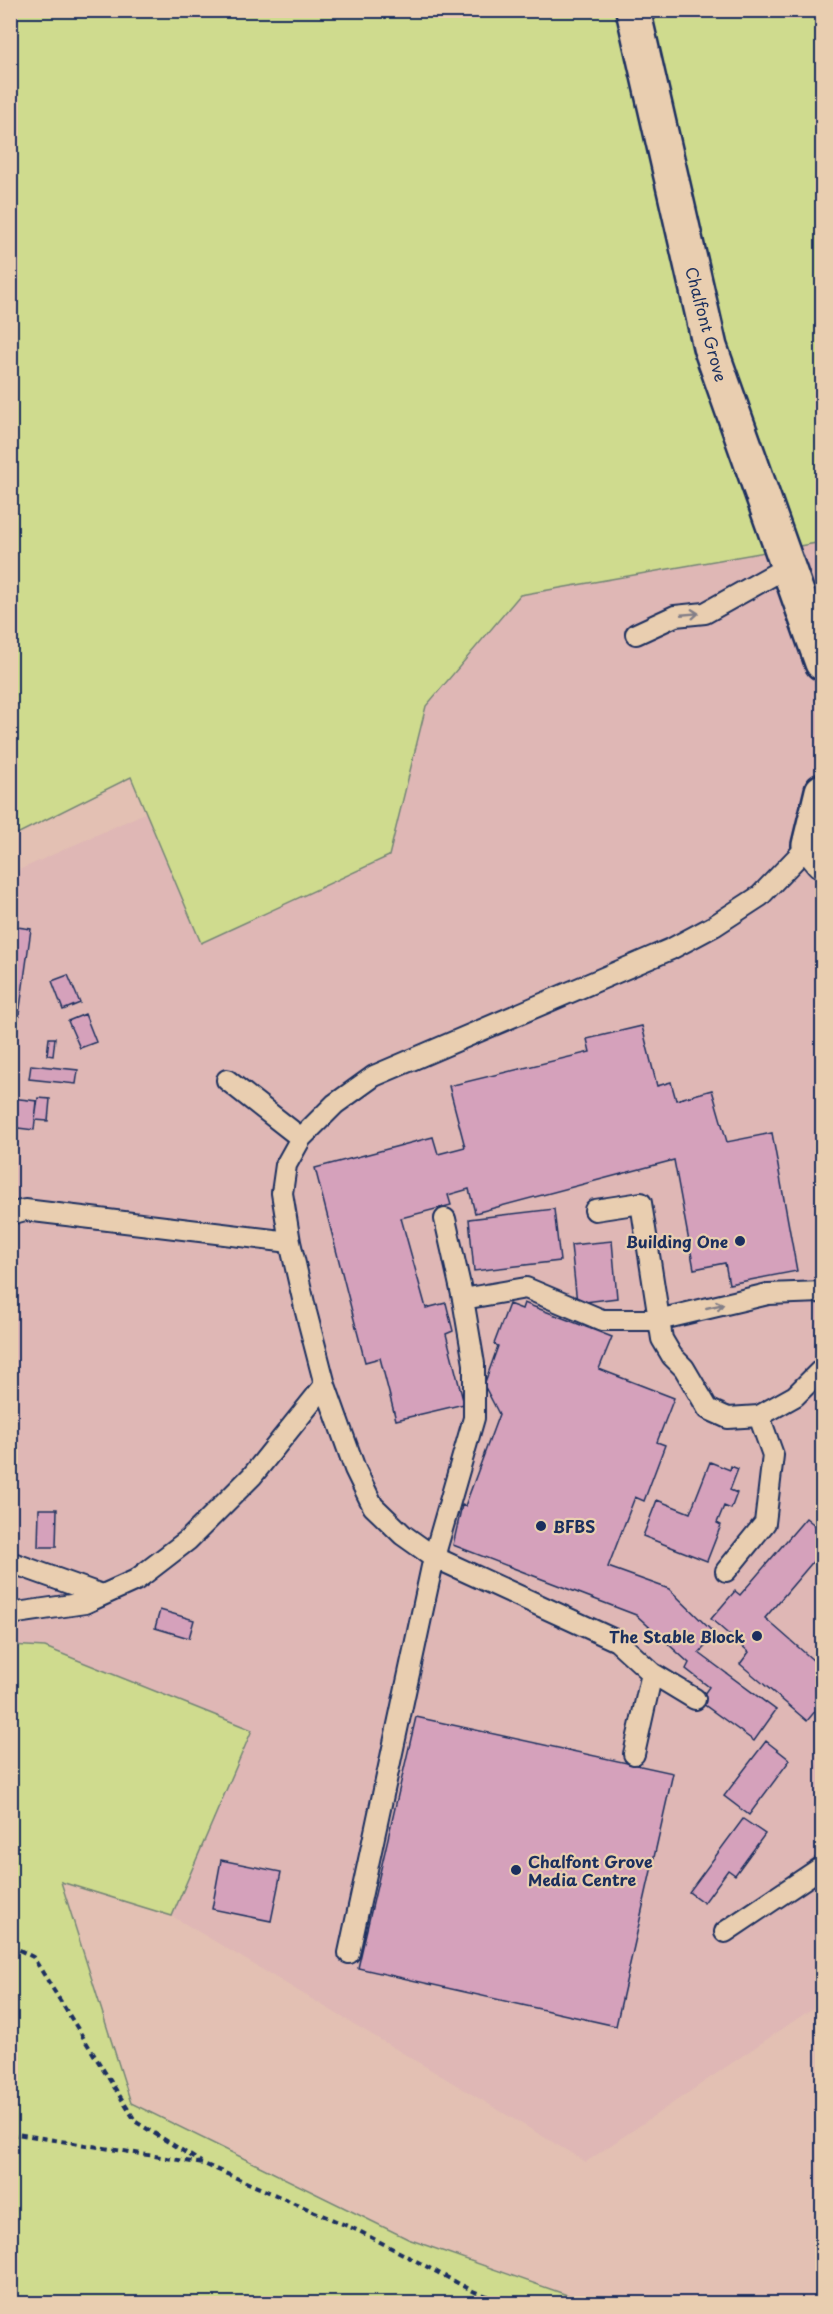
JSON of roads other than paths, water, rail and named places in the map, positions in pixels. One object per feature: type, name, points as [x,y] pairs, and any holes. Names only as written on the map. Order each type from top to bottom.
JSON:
[{"type":"street","name":"Chalfont Grove","points":[[633,10],[710,347],[822,663]]},
{"type":"street","points":[[816,853],[822,791]]},
{"type":"lane","points":[[636,634],[675,616],[705,613],[787,567]]},
{"type":"lane","points":[[696,1699],[652,1673],[617,1641],[434,1557],[403,1535],[373,1506],[355,1469],[325,1385],[290,1242],[282,1192],[286,1165],[301,1138],[335,1104],[374,1076],[671,949],[714,926],[760,896],[816,853]]},
{"type":"lane","points":[[227,1080],[301,1138]]},
{"type":"lane","points":[[595,1210],[641,1203],[662,1339],[672,1356],[684,1368],[708,1409],[728,1418],[759,1416],[795,1396],[822,1368]]},
{"type":"lane","points":[[10,1214],[25,1210],[290,1242]]},
{"type":"lane","points":[[349,1953],[434,1557],[474,1418],[474,1364],[463,1299],[445,1219]]},
{"type":"lane","points":[[463,1299],[526,1288],[602,1320],[658,1320],[768,1294],[822,1292]]},
{"type":"lane","points":[[10,1614],[85,1603],[136,1580],[188,1540],[252,1476],[325,1385]]},
{"type":"lane","points":[[726,1571],[765,1523],[773,1455],[759,1416]]},
{"type":"lane","points":[[10,1562],[102,1595]]},
{"type":"lane","points":[[634,1754],[652,1673]]},
{"type":"lane","points":[[725,1932],[822,1867]]},
{"type":"place","name":"Building One","points":[[740,1241]]},
{"type":"place","name":"BFBS","points":[[541,1526]]},
{"type":"place","name":"The Stable Block","points":[[757,1636]]},
{"type":"place","name":"Chalfont Grove Media Centre","points":[[516,1870]]}]
